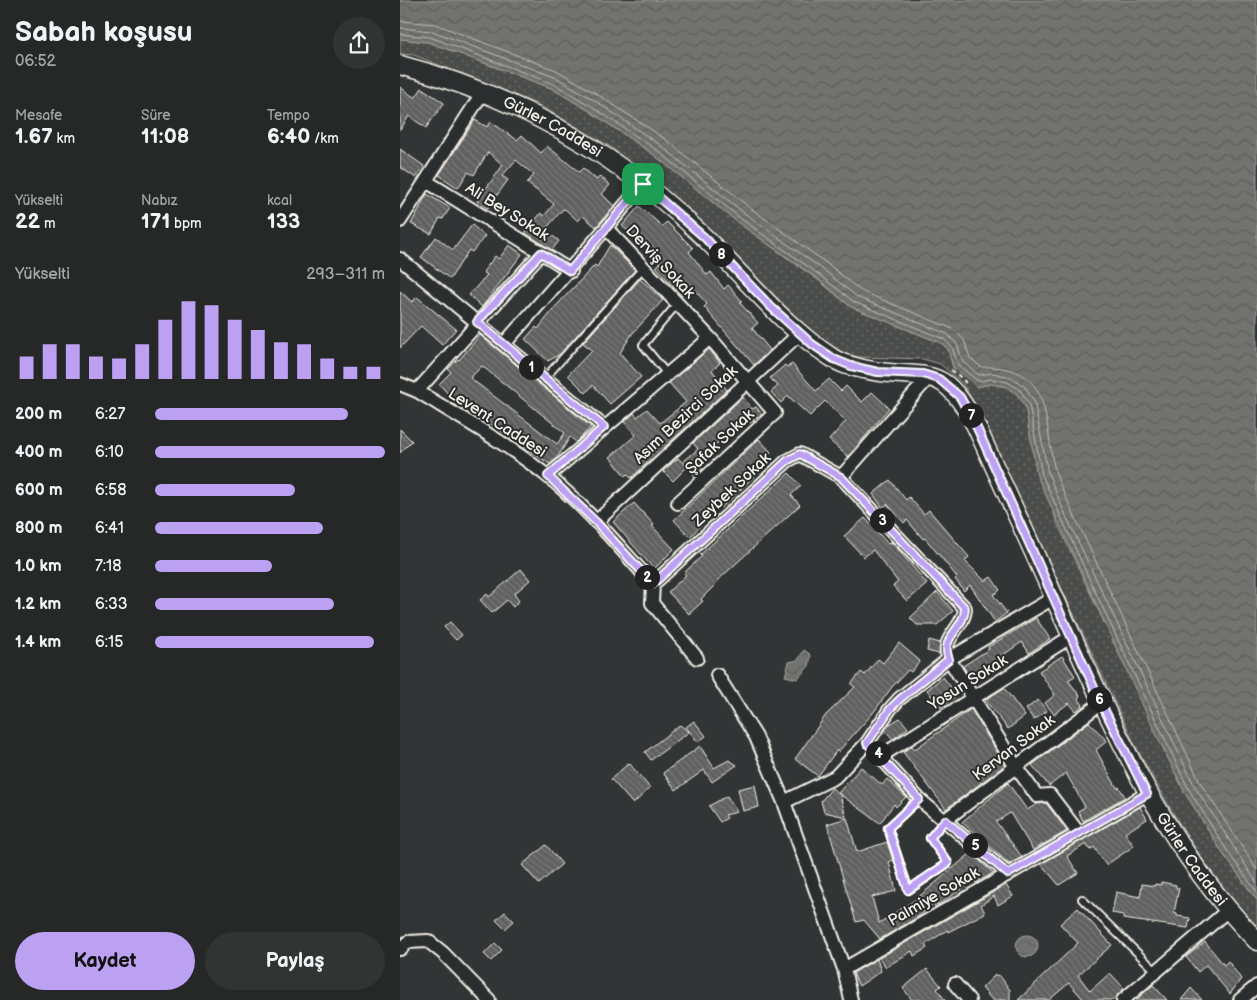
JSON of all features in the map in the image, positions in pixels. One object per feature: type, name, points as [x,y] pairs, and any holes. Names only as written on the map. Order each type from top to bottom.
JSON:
[{"type":"street","name":"Gürler Caddesi","points":[[400,65],[483,92],[572,134],[643,184],[704,237],[799,334],[834,359],[851,366],[878,372],[930,376],[939,379],[952,388],[964,403],[1101,703],[1147,794],[1227,910],[1257,941]]},
{"type":"street","points":[[400,221],[483,92]]},
{"type":"street","name":"Ali Bey Sokak","points":[[426,181],[570,271]]},
{"type":"street","name":"Derviş Sokak","points":[[643,184],[606,228],[748,380]]},
{"type":"street","points":[[504,344],[606,228]]},
{"type":"street","points":[[417,392],[477,322],[541,253]]},
{"type":"street","points":[[400,259],[604,427]]},
{"type":"street","name":"Asım Bezirci Sokak","points":[[596,522],[799,334]]},
{"type":"street","points":[[548,476],[710,338]]},
{"type":"street","points":[[930,376],[841,477],[965,608],[965,616],[947,644],[946,652],[949,659],[1016,767],[1037,796],[1050,795],[1078,832]]},
{"type":"street","name":"Şafak Sokak","points":[[678,503],[775,413],[748,380]]},
{"type":"street","name":"Levent Caddesi","points":[[400,384],[417,392],[518,453],[548,476],[596,522],[653,584]]},
{"type":"street","name":"Zeybek Sokak","points":[[653,584],[787,461],[800,454],[841,477]]},
{"type":"street","points":[[653,584],[652,602],[697,658]]},
{"type":"street","points":[[784,802],[835,777],[867,743],[890,709],[949,659],[1054,597]]},
{"type":"street","name":"Yosun Sokak","points":[[880,756],[1072,636]]},
{"type":"street","points":[[717,675],[756,737],[784,802],[844,969],[851,1000]]},
{"type":"street","name":"Kervan Sokak","points":[[945,820],[1101,703]]},
{"type":"street","points":[[867,743],[919,799],[1008,874]]},
{"type":"street","name":"Palmiye Sokak","points":[[844,969],[1078,832],[1147,794]]},
{"type":"street","points":[[1123,1000],[1227,910]]},
{"type":"street","points":[[404,945],[428,941],[443,953],[489,1000]]},
{"type":"street","points":[[955,984],[969,1000]]},
{"type":"street","points":[[1240,1000],[1257,986]]},
{"type":"lane","points":[[545,378],[643,268]]},
{"type":"lane","points":[[667,374],[643,345],[678,304]]},
{"type":"lane","points":[[919,799],[888,828],[908,890],[948,863],[930,838],[945,820]]},
{"type":"lane","points":[[1082,899],[1156,972]]},
{"type":"shaded area","points":[[400,39],[428,42],[551,88],[588,110],[654,155],[737,222],[818,280],[851,307],[941,343],[948,349],[953,368],[992,384],[1006,387],[1017,394],[1025,406],[1056,521],[1185,793],[1224,855],[1257,900],[1257,928],[1212,874],[1176,818],[1136,747],[975,404],[962,383],[940,364],[923,359],[858,357],[842,352],[802,330],[706,228],[611,147],[537,104],[414,55],[400,54]]},
{"type":"water","points":[[400,0],[1257,0],[1257,900],[1224,855],[1185,793],[1155,732],[1037,476],[1025,406],[1017,394],[1006,387],[992,384],[977,387],[953,367],[948,349],[941,343],[851,307],[818,279],[737,222],[654,155],[588,110],[551,88],[428,42],[400,39]]},
{"type":"water","points":[[804,650],[811,655],[809,666],[797,679],[785,676],[789,662],[798,660]]},
{"type":"water","points":[[1023,935],[1031,935],[1038,942],[1038,950],[1031,957],[1023,957],[1016,950],[1016,942]]},
{"type":"building","points":[[400,87],[415,98],[422,88],[444,103],[426,128],[409,116],[400,130]]},
{"type":"building","points":[[475,120],[487,127],[491,122],[517,140],[522,135],[541,153],[547,146],[579,172],[583,168],[597,180],[600,176],[610,185],[602,194],[614,206],[596,227],[583,216],[578,221],[565,209],[562,210],[545,230],[559,241],[552,250],[525,233],[541,213],[544,216],[554,204],[527,183],[534,175],[516,160],[502,176],[508,180],[487,209],[477,201],[503,165],[488,152],[474,175],[468,172],[458,188],[439,175]]},
{"type":"building","points":[[400,149],[424,166],[416,178],[400,167]]},
{"type":"building","points":[[427,194],[450,208],[443,219],[440,218],[431,234],[411,224]]},
{"type":"building","points":[[639,206],[662,226],[667,222],[693,248],[689,252],[707,275],[711,272],[724,289],[728,285],[742,301],[740,303],[758,323],[752,328],[770,350],[754,365],[704,307],[707,304],[692,287],[682,296],[656,267],[660,263],[644,245],[622,226]]},
{"type":"building","points":[[472,225],[485,236],[472,252],[469,250],[450,279],[421,257],[436,237],[453,250]]},
{"type":"building","points":[[509,245],[522,254],[482,307],[469,295],[487,275],[483,272],[495,256],[499,259]]},
{"type":"building","points":[[610,245],[635,270],[560,354],[548,361],[525,339],[536,327],[538,329],[556,306],[595,265],[597,267]]},
{"type":"building","points":[[640,279],[663,300],[632,334],[620,353],[641,377],[610,404],[593,385],[586,393],[568,375],[592,350],[583,343]]},
{"type":"building","points":[[400,291],[412,302],[417,297],[456,329],[442,345],[421,326],[400,348]]},
{"type":"building","points":[[480,335],[591,427],[576,442],[570,437],[557,458],[550,464],[518,444],[457,398],[455,401],[439,384],[451,372],[448,369],[459,360]],"holes":[[[482,366],[565,433],[557,444],[470,378]]]},
{"type":"building","points":[[709,349],[720,363],[712,370],[727,390],[631,478],[627,474],[625,476],[610,457],[636,435],[624,422],[634,413],[637,417],[647,409],[660,423],[686,402],[669,383]]},
{"type":"building","points":[[792,364],[816,391],[829,379],[841,391],[846,386],[862,402],[872,392],[889,408],[848,457],[829,440],[846,421],[825,401],[810,416],[788,396],[781,403],[771,392],[778,386],[770,378],[785,365],[787,367]]},
{"type":"building","points":[[743,397],[752,409],[756,407],[762,414],[750,423],[747,418],[739,423],[721,441],[711,447],[696,461],[703,469],[695,476],[683,462],[698,449],[693,443]]},
{"type":"building","points":[[400,429],[412,441],[400,453]]},
{"type":"building","points":[[759,439],[771,452],[761,460],[766,465],[721,508],[719,505],[690,537],[674,520]]},
{"type":"building","points":[[678,458],[687,467],[673,481],[663,471]]},
{"type":"building","points":[[789,473],[801,486],[791,495],[800,505],[717,581],[701,599],[703,601],[689,614],[668,592],[686,575],[684,573],[702,556],[700,555]]},
{"type":"building","points":[[890,480],[906,500],[909,497],[924,514],[929,510],[969,557],[965,561],[985,581],[991,577],[1000,590],[993,595],[1007,613],[995,622],[970,585],[964,591],[955,579],[957,577],[925,538],[923,539],[907,520],[904,523],[887,504],[883,508],[873,494]]},
{"type":"building","points":[[634,503],[654,525],[652,526],[674,549],[654,569],[613,522]]},
{"type":"building","points":[[865,518],[888,544],[891,542],[897,548],[927,584],[907,601],[893,586],[898,582],[873,550],[864,557],[844,536]]},
{"type":"building","points":[[521,569],[530,580],[514,594],[519,601],[513,607],[507,600],[492,613],[480,600],[487,594],[489,597]]},
{"type":"building","points":[[937,592],[953,611],[937,625],[917,625],[910,618]]},
{"type":"building","points":[[1036,618],[1050,639],[1029,653],[1022,642],[970,678],[963,666],[989,649],[988,647]]},
{"type":"building","points":[[450,622],[462,635],[456,640],[444,627]]},
{"type":"building","points":[[929,640],[940,643],[939,654],[927,651]]},
{"type":"building","points":[[899,643],[920,661],[911,672],[908,670],[892,687],[873,713],[838,752],[837,750],[818,776],[795,759],[826,715],[855,687],[851,684],[861,672],[865,675],[878,659],[883,663]]},
{"type":"building","points":[[1062,656],[1075,676],[1068,680],[1080,696],[1078,698],[1083,705],[1076,711],[1069,703],[1054,714],[1045,703],[1055,695],[1039,671]]},
{"type":"building","points":[[943,677],[957,695],[941,708],[927,690]]},
{"type":"building","points":[[1004,688],[1025,716],[1008,729],[985,700]]},
{"type":"building","points":[[1038,700],[1047,711],[1034,720],[1026,709]]},
{"type":"building","points":[[971,709],[1005,765],[946,809],[903,752],[912,746],[915,749]]},
{"type":"building","points":[[900,718],[908,728],[893,739],[885,730],[890,724]]},
{"type":"building","points":[[694,721],[706,736],[698,742],[686,727]]},
{"type":"building","points":[[1089,722],[1107,741],[1096,750],[1117,788],[1119,787],[1125,797],[1083,821],[1078,811],[1085,807],[1066,773],[1049,786],[1032,765]]},
{"type":"building","points":[[680,725],[689,732],[651,760],[645,752]]},
{"type":"building","points":[[700,746],[714,768],[729,760],[737,765],[712,782],[704,770],[676,790],[663,773]]},
{"type":"building","points":[[629,763],[650,788],[633,804],[611,779]]},
{"type":"building","points":[[861,767],[882,785],[887,779],[906,797],[896,807],[894,804],[880,823],[838,793]]},
{"type":"building","points":[[1008,783],[1027,810],[1037,804],[1046,803],[1067,831],[1033,850],[1010,813],[996,822],[1022,857],[1009,864],[962,822]]},
{"type":"building","points":[[755,785],[759,807],[743,811],[738,789]]},
{"type":"building","points":[[832,788],[840,795],[846,817],[824,812],[821,801]]},
{"type":"building","points":[[727,796],[737,812],[725,815],[727,818],[720,822],[709,806]]},
{"type":"building","points":[[1140,807],[1147,819],[1125,833],[1134,846],[1106,865],[1094,847],[1090,850],[1086,844],[1067,856],[1078,873],[1059,885],[1041,864]]},
{"type":"building","points":[[847,818],[857,852],[887,842],[893,860],[889,862],[896,891],[872,897],[879,923],[915,900],[971,853],[993,873],[976,883],[974,881],[935,907],[933,904],[918,917],[880,939],[864,920],[856,922],[827,824]]},
{"type":"building","points":[[546,845],[562,864],[539,884],[522,865]]},
{"type":"building","points":[[1161,882],[1176,885],[1176,888],[1179,888],[1174,913],[1177,916],[1190,918],[1188,928],[1123,919],[1123,915],[1112,913],[1116,892],[1140,897],[1142,884],[1155,886],[1155,884],[1161,885]]},
{"type":"building","points":[[1006,885],[1013,896],[998,905],[994,896],[981,905],[985,913],[948,932],[947,930],[925,945],[927,948],[914,956],[912,951],[886,967],[879,958]]},
{"type":"building","points":[[1078,908],[1112,945],[1078,975],[1090,991],[1110,973],[1124,988],[1115,1000],[1084,1000],[1069,983],[1049,1000],[1018,1000],[1078,943],[1060,924]]},
{"type":"building","points":[[505,912],[514,921],[505,929],[496,920]]},
{"type":"building","points":[[1205,942],[1224,965],[1228,961],[1241,979],[1230,994],[1206,965],[1198,972],[1186,957]]},
{"type":"building","points":[[495,943],[502,950],[491,961],[484,954]]},
{"type":"building","points":[[877,959],[881,971],[859,986],[853,973]]},
{"type":"building","points":[[927,969],[941,986],[937,989],[945,1000],[912,1000],[903,988]]},
{"type":"building","points":[[995,975],[1000,976],[1010,990],[1010,1000],[992,1000],[982,988]]},
{"type":"building","points":[[1153,985],[1167,1000],[1136,1000]]},
{"type":"building","points":[[1191,988],[1202,1000],[1181,1000]]},
{"type":"route","points":[[643,184],[704,237],[799,334],[834,359],[851,366],[878,372],[923,374],[939,379],[952,388],[960,397],[977,428],[1101,703],[1147,794],[1008,874],[945,820],[930,838],[948,863],[908,890],[888,828],[919,799],[867,743],[890,709],[949,659],[946,652],[947,644],[950,636],[965,616],[965,608],[841,477],[800,454],[787,461],[653,584],[596,522],[548,476],[604,427],[477,322],[541,253],[570,271],[643,184]]}]
